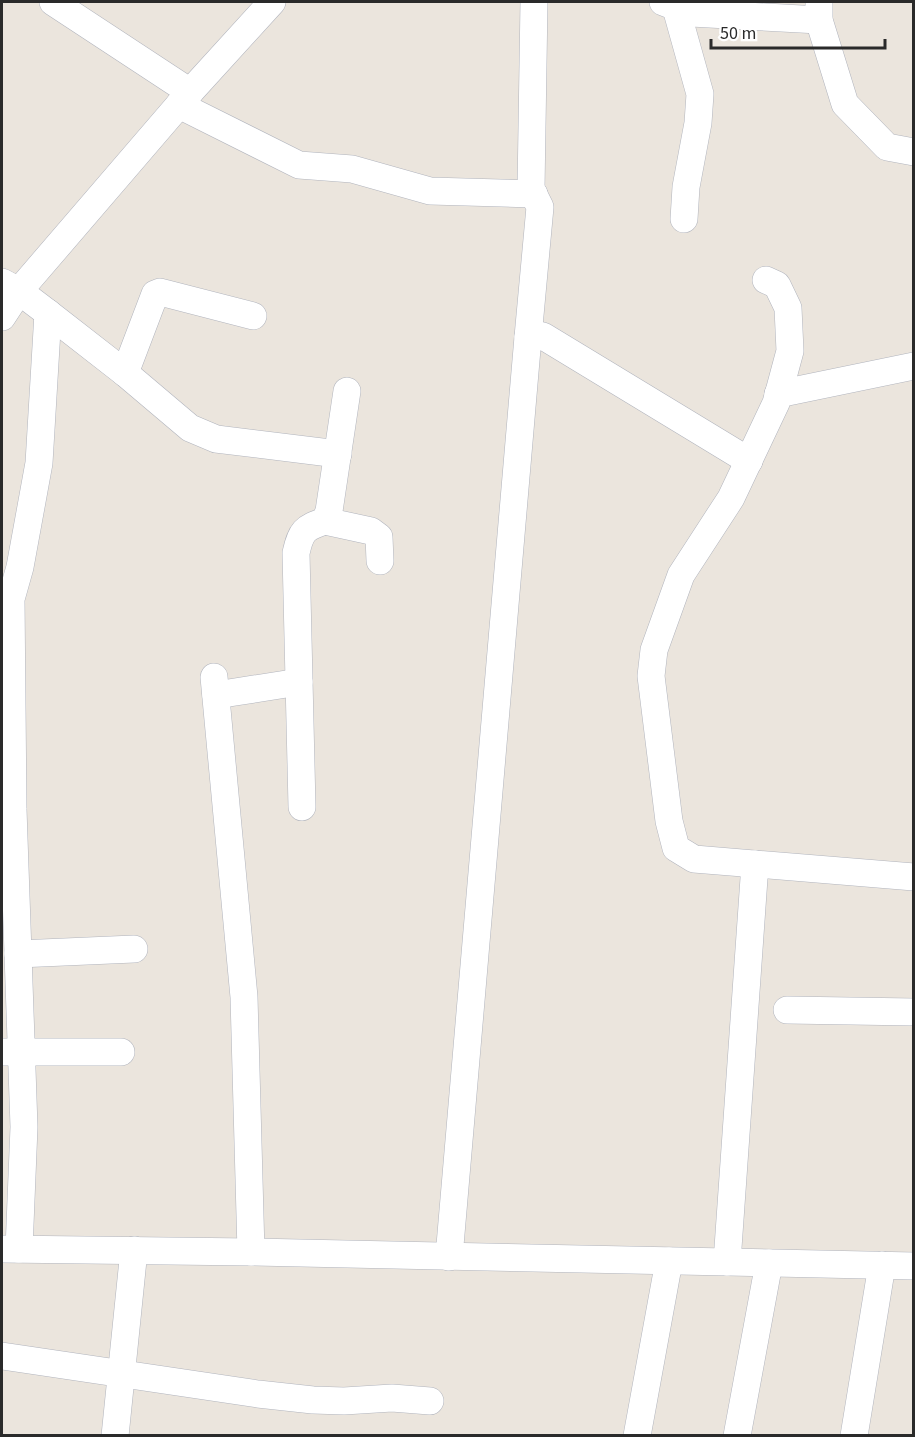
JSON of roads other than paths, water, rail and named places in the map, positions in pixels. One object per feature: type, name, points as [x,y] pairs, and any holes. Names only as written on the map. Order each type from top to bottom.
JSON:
[{"type":"street","points":[[53,2],[184,99],[299,165],[352,169],[430,191],[534,194]]},
{"type":"street","points":[[2,317],[10,286],[272,2]]},
{"type":"street","points":[[449,1257],[540,207],[531,189],[534,2]]},
{"type":"street","points":[[669,5],[691,13],[819,11],[845,104],[887,147],[914,152]]},
{"type":"street","points":[[669,5],[700,94],[698,123],[686,187],[684,219]]},
{"type":"street","points":[[766,280],[777,285],[788,308],[790,351],[778,394],[731,498],[681,575],[654,650],[651,676],[669,821],[676,848],[694,859],[914,877]]},
{"type":"street","points":[[10,286],[125,372],[190,428],[216,439],[338,454]]},
{"type":"street","points":[[125,372],[155,294],[160,292],[253,316]]},
{"type":"street","points":[[48,313],[39,463],[20,567],[11,600],[7,682],[18,954],[12,1052],[24,1127],[10,1249],[914,1266]]},
{"type":"street","points":[[528,337],[535,334],[543,336],[749,461]]},
{"type":"street","points":[[778,394],[914,366]]},
{"type":"street","points":[[325,521],[329,511],[347,391]]},
{"type":"street","points":[[302,807],[296,553],[300,536],[308,526],[325,521],[371,531],[379,537],[381,561]]},
{"type":"street","points":[[251,1252],[244,997],[215,686],[299,682]]},
{"type":"street","points":[[727,1262],[755,864]]},
{"type":"street","points":[[18,954],[134,949]]},
{"type":"street","points":[[787,1010],[914,1012]]},
{"type":"street","points":[[12,1052],[121,1052]]},
{"type":"street","points":[[115,1436],[134,1250]]},
{"type":"street","points":[[637,1436],[669,1261]]},
{"type":"street","points":[[737,1436],[769,1263]]},
{"type":"street","points":[[854,1436],[882,1265]]},
{"type":"street","points":[[2,1356],[64,1364],[121,1375],[313,1400],[392,1398],[430,1401]]}]
